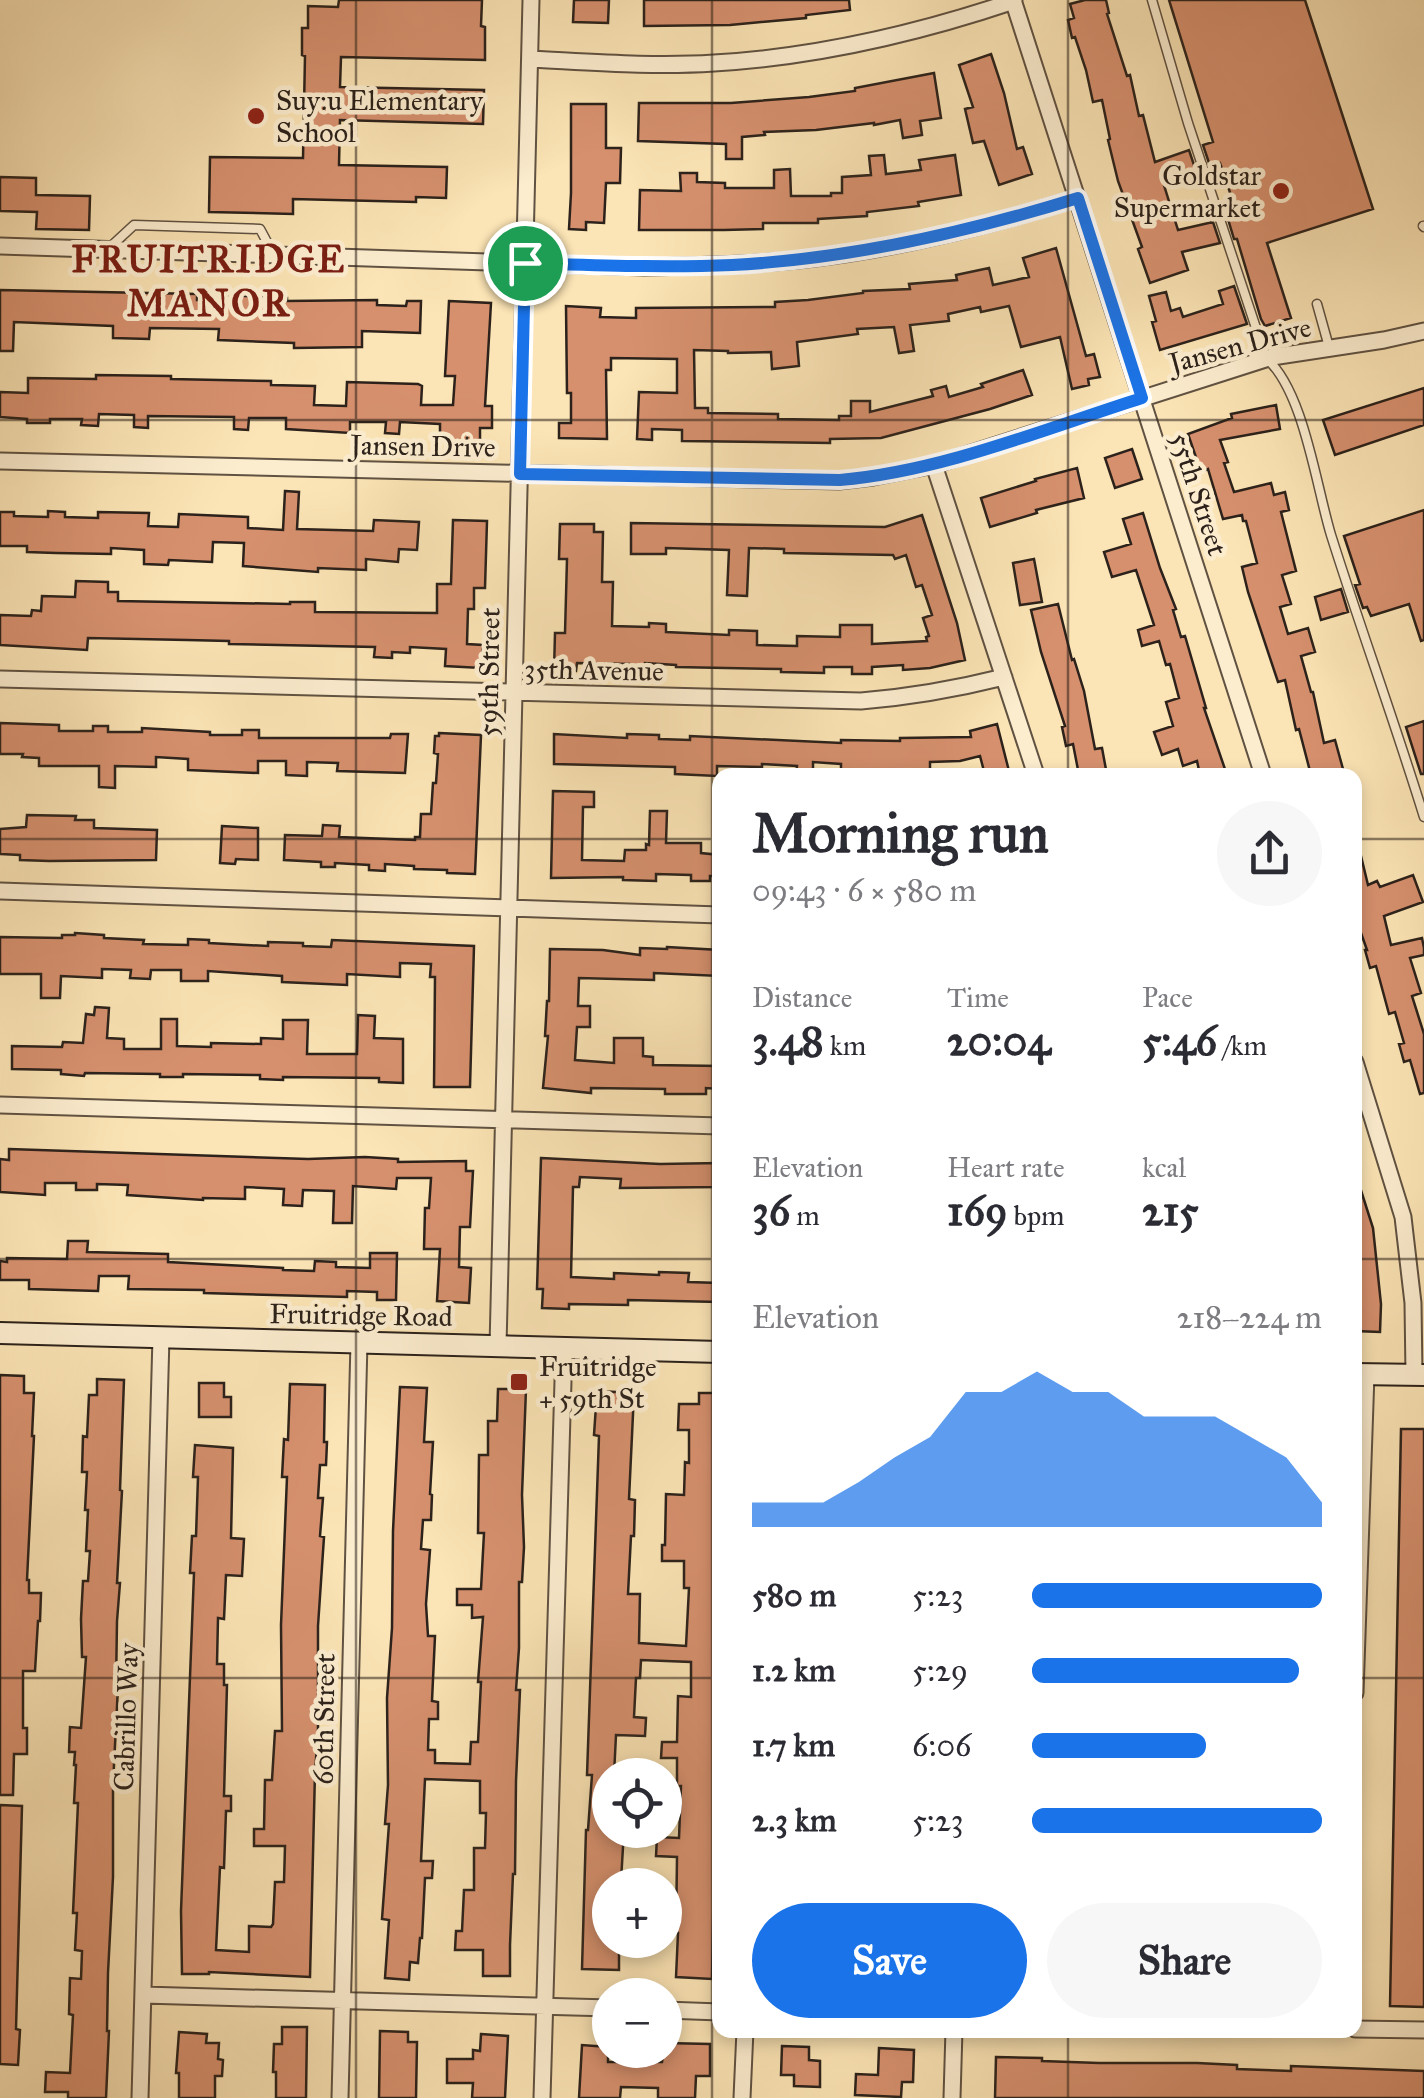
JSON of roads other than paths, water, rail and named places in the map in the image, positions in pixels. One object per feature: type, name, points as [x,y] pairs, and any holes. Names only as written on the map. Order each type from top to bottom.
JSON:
[{"type":"main road","name":"Fruitridge Road","points":[[0,1333],[712,1352]]},
{"type":"main road","points":[[1362,1374],[1419,1375]]},
{"type":"street","name":"59th Street","points":[[498,1346],[532,0]]},
{"type":"street","points":[[530,59],[642,64],[779,58],[946,24],[1014,1]]},
{"type":"street","name":"55th Street","points":[[1014,1],[1261,768]]},
{"type":"street","points":[[0,246],[644,267],[733,265],[800,260],[943,236],[1078,198]]},
{"type":"street","name":"Jansen Drive","points":[[0,461],[873,478],[934,465],[1266,358],[1424,331]]},
{"type":"street","points":[[934,465],[1034,768]]},
{"type":"street","name":"35th Avenue","points":[[0,680],[861,701],[956,690],[1004,677]]},
{"type":"street","points":[[0,891],[712,915]]},
{"type":"street","points":[[1362,1096],[1402,1217],[1419,1375]]},
{"type":"street","points":[[0,1105],[712,1126]]},
{"type":"street","name":"Cabrillo Way","points":[[140,2098],[162,1337]]},
{"type":"street","name":"60th Street","points":[[340,2098],[359,1342]]},
{"type":"street","points":[[542,2098],[564,1348]]},
{"type":"street","points":[[143,1995],[592,2007]]},
{"type":"street","points":[[682,2011],[712,2012]]},
{"type":"street","points":[[1362,2028],[1424,2030]]},
{"type":"street","points":[[742,2098],[745,2038]]},
{"type":"street","points":[[952,2098],[954,2038]]},
{"type":"lane","points":[[1152,0],[1188,123],[1266,358],[1285,381],[1297,409],[1331,534],[1420,791],[1424,817]]},
{"type":"lane","points":[[108,249],[134,225],[260,229],[274,255]]},
{"type":"lane","points":[[1318,304],[1329,347]]},
{"type":"place","name":"Suy:u Elementary School","points":[[256,116]]},
{"type":"place","name":"Goldstar Supermarket","points":[[1281,191]]},
{"type":"place","name":"Fruitridge + 59th St","points":[[519,1382]]},
{"type":"district","name":"FRUITRIDGE MANOR","points":[[209,281]]}]
